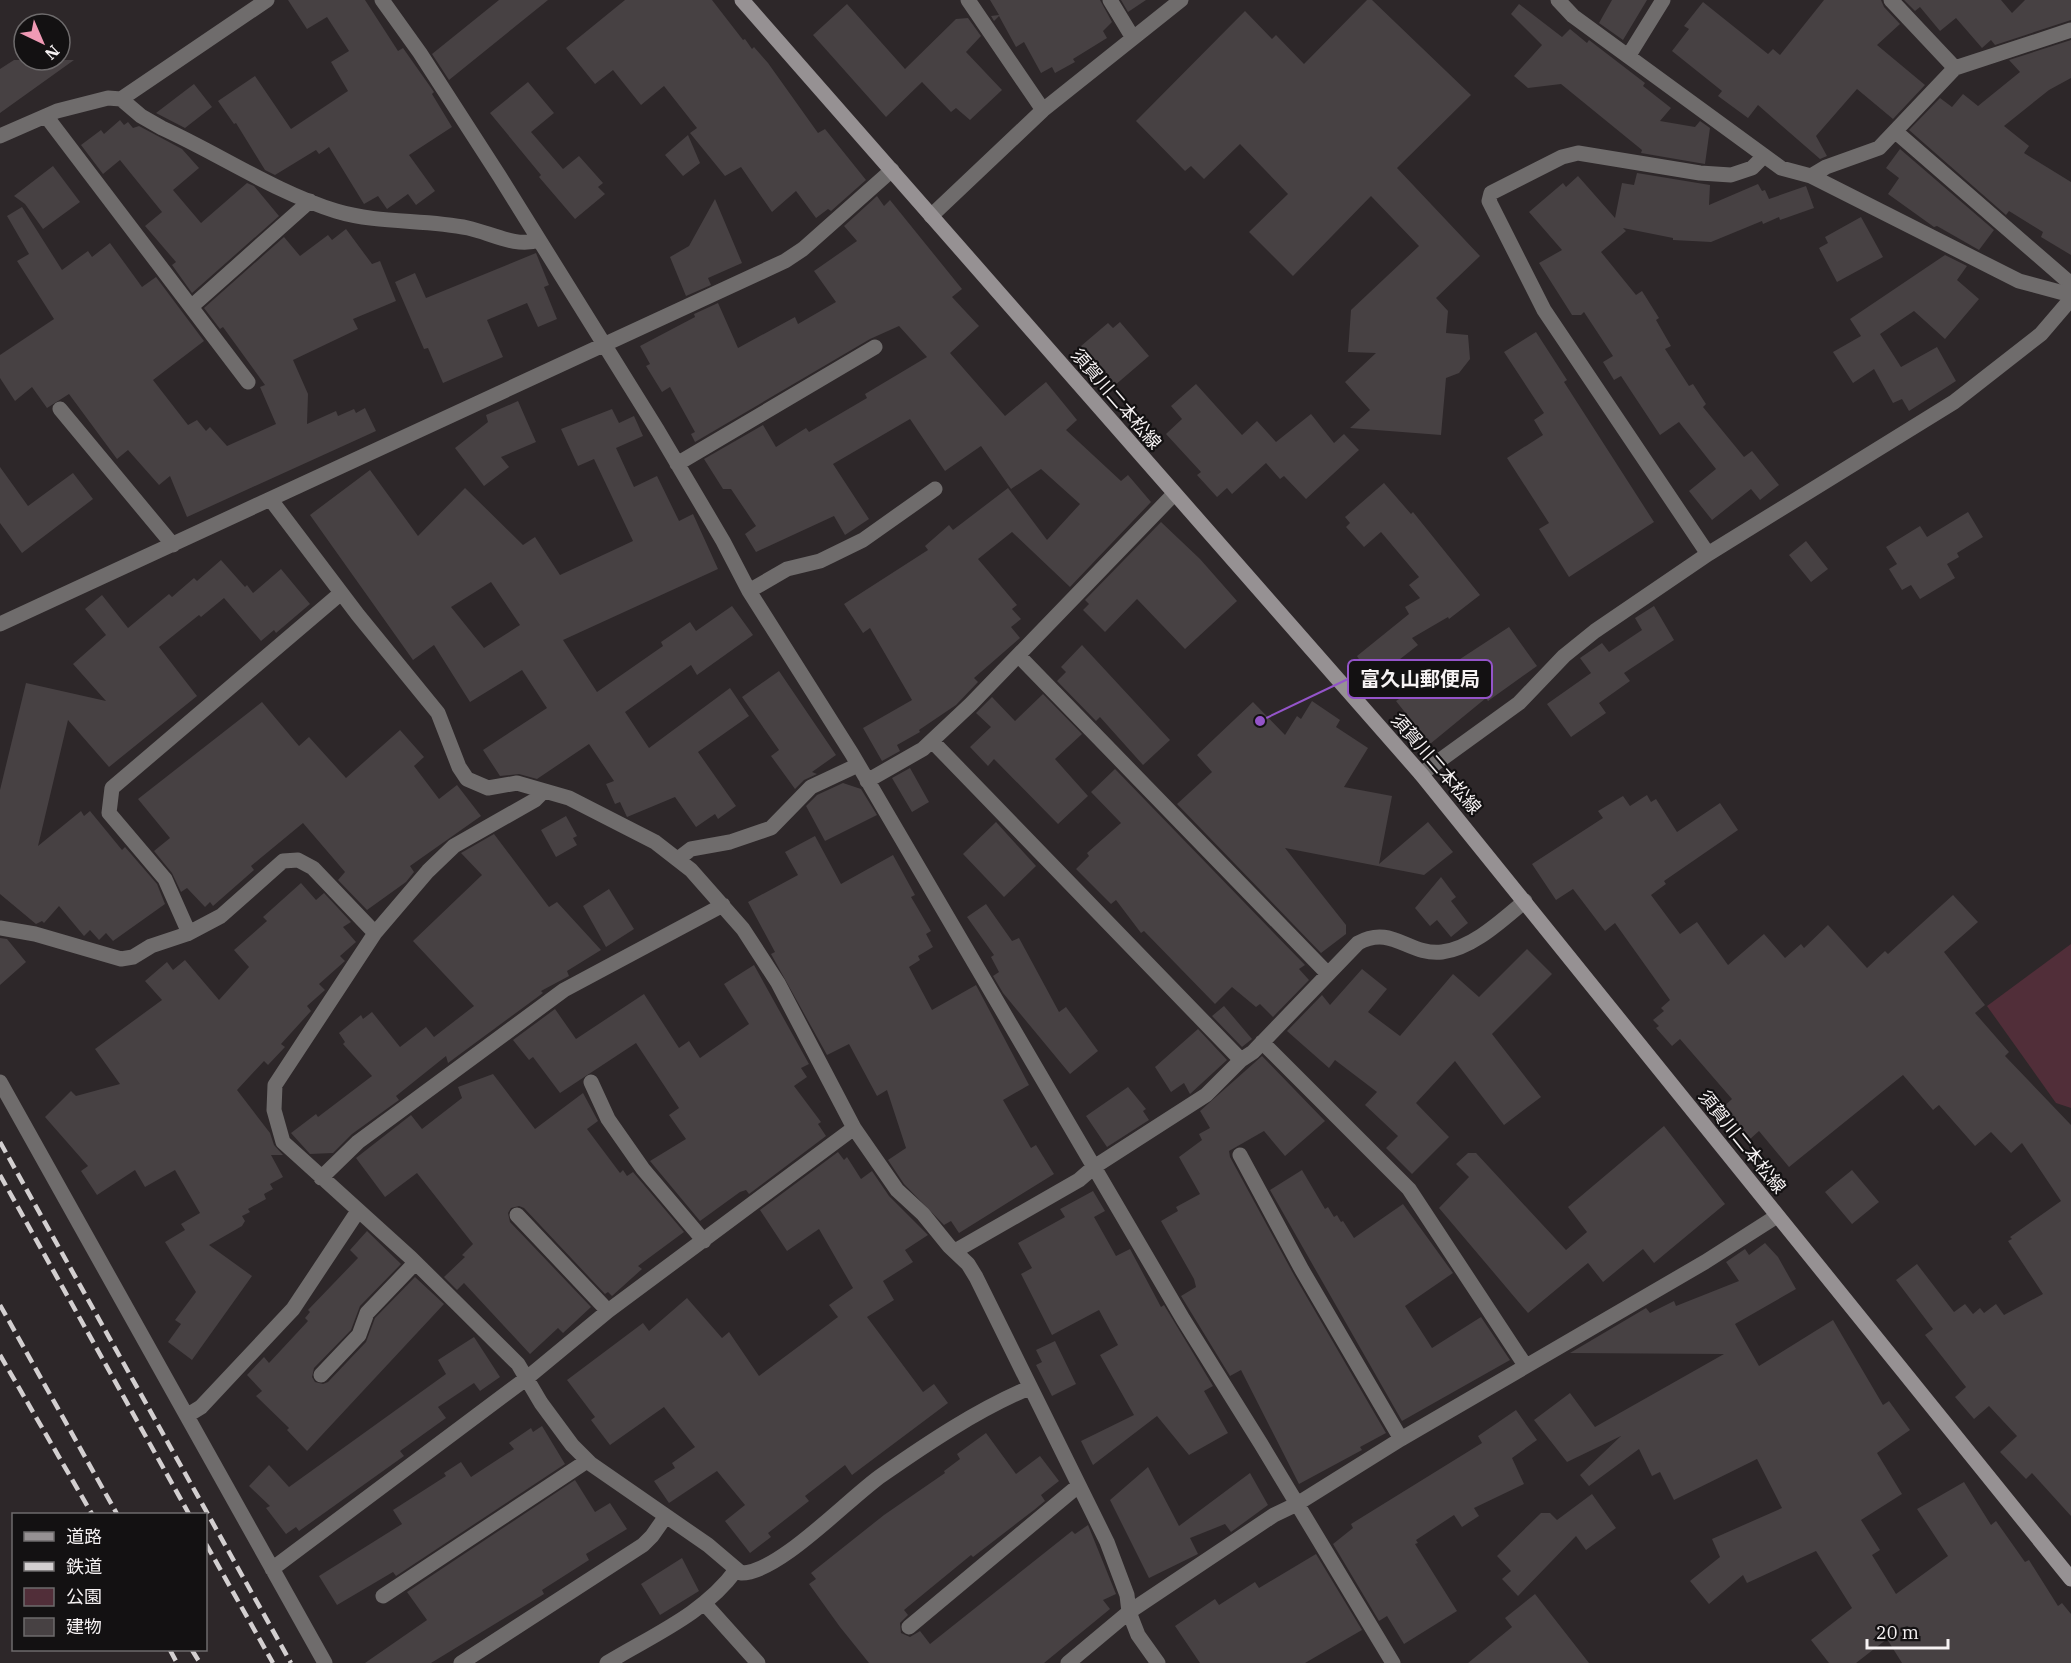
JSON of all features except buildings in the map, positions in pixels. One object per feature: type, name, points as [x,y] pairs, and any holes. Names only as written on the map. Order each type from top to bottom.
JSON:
[{"type":"main road","name":"須賀川二本松線","points":[[742,0],[1421,774],[2071,1579]]},
{"type":"street","points":[[121,99],[267,0]]},
{"type":"street","points":[[382,0],[420,53],[539,240],[723,541],[749,591],[858,765],[1182,1319],[1393,1663]]},
{"type":"street","points":[[968,0],[1043,110]]},
{"type":"street","points":[[1110,0],[1134,38]]},
{"type":"street","points":[[931,216],[1043,110],[1181,0]]},
{"type":"street","points":[[1421,774],[1519,703],[1578,644],[1708,554],[1954,402],[2041,334],[2071,297],[2019,281],[1811,176],[1781,168],[1573,16],[1558,0]]},
{"type":"street","points":[[1629,55],[1663,0]]},
{"type":"street","points":[[1891,0],[1955,68]]},
{"type":"street","points":[[1811,176],[1826,167],[1879,148],[1955,68],[2071,30]]},
{"type":"street","points":[[0,136],[46,116],[108,98],[121,99],[141,116],[162,128],[294,196],[358,217],[469,229],[525,243],[539,240]]},
{"type":"street","points":[[46,116],[248,382]]},
{"type":"street","points":[[1896,132],[2071,284]]},
{"type":"street","points":[[1708,554],[1544,310],[1489,201],[1491,193],[1562,157],[1578,153],[1700,173],[1731,175],[1752,168],[1764,156]]},
{"type":"street","points":[[0,624],[785,261],[803,249],[892,170]]},
{"type":"street","points":[[192,307],[310,201]]},
{"type":"street","points":[[676,464],[875,347]]},
{"type":"street","points":[[60,409],[173,545]]},
{"type":"street","points":[[749,591],[787,569],[820,561],[863,540],[935,489]]},
{"type":"street","points":[[867,781],[903,763],[932,741],[1019,656],[1174,494]]},
{"type":"street","points":[[271,500],[341,593],[438,713],[459,767],[467,779],[488,788],[517,783],[582,805],[655,842],[678,858],[743,929],[778,983],[854,1128],[897,1190],[968,1264],[976,1277],[1107,1542],[1127,1595],[1129,1612],[1138,1635],[1158,1663]]},
{"type":"street","points":[[189,933],[165,879],[109,813],[112,788],[341,593]]},
{"type":"street","points":[[1019,656],[1328,974]]},
{"type":"street","points":[[932,741],[1241,1060]]},
{"type":"street","points":[[678,858],[692,849],[730,842],[771,828],[811,786],[858,765]]},
{"type":"street","points":[[543,792],[535,800],[454,846],[375,933],[275,1085],[274,1110],[283,1142],[416,1263],[518,1364],[541,1403],[587,1461],[708,1545],[741,1573],[750,1574],[775,1561],[881,1476],[999,1401],[1029,1388]]},
{"type":"street","points":[[0,928],[35,934],[121,959],[133,957],[151,946],[189,933],[221,916],[283,861],[298,860],[313,868],[375,933]]},
{"type":"street","points":[[955,1251],[1079,1180],[1094,1167],[1206,1095],[1262,1042],[1350,949],[1365,939],[1385,936],[1424,951],[1441,952],[1472,940],[1502,921],[1525,901]]},
{"type":"street","points":[[321,1178],[358,1142],[564,990],[723,905]]},
{"type":"street","points":[[1262,1042],[1409,1189],[1525,1365]]},
{"type":"street","points":[[0,1082],[325,1663]]},
{"type":"street","points":[[591,1082],[608,1119],[625,1144],[704,1241]]},
{"type":"street","points":[[272,1569],[526,1378],[608,1311],[854,1128]]},
{"type":"street","points":[[1240,1155],[1302,1270],[1401,1439]]},
{"type":"street","points":[[188,1415],[201,1407],[292,1309],[358,1211]]},
{"type":"street","points":[[517,1215],[608,1311]]},
{"type":"street","points":[[1068,1663],[1129,1612],[1274,1515],[1297,1504],[1525,1365],[1705,1262],[1777,1216]]},
{"type":"street","points":[[321,1375],[359,1335],[367,1313],[416,1263]]},
{"type":"street","points":[[383,1596],[587,1461]]},
{"type":"street","points":[[909,1627],[1078,1486]]},
{"type":"street","points":[[461,1663],[643,1545],[666,1516]]},
{"type":"street","points":[[607,1663],[682,1620],[705,1604],[736,1570]]},
{"type":"street","points":[[705,1604],[758,1663]]},
{"type":"green space","points":[[2071,944],[2071,1108],[2056,1103],[1987,1006]]},
{"type":"railway","points":[[0,1142],[291,1663]]},
{"type":"railway","points":[[0,1175],[188,1513]]},
{"type":"railway","points":[[0,1305],[116,1513]]},
{"type":"railway","points":[[0,1355],[91,1513]]},
{"type":"railway","points":[[207,1546],[273,1663]]},
{"type":"railway","points":[[171,1651],[177,1663]]},
{"type":"railway","points":[[193,1651],[200,1663]]},
{"type":"place","name":"富久山郵便局","points":[[1260,721]]}]
